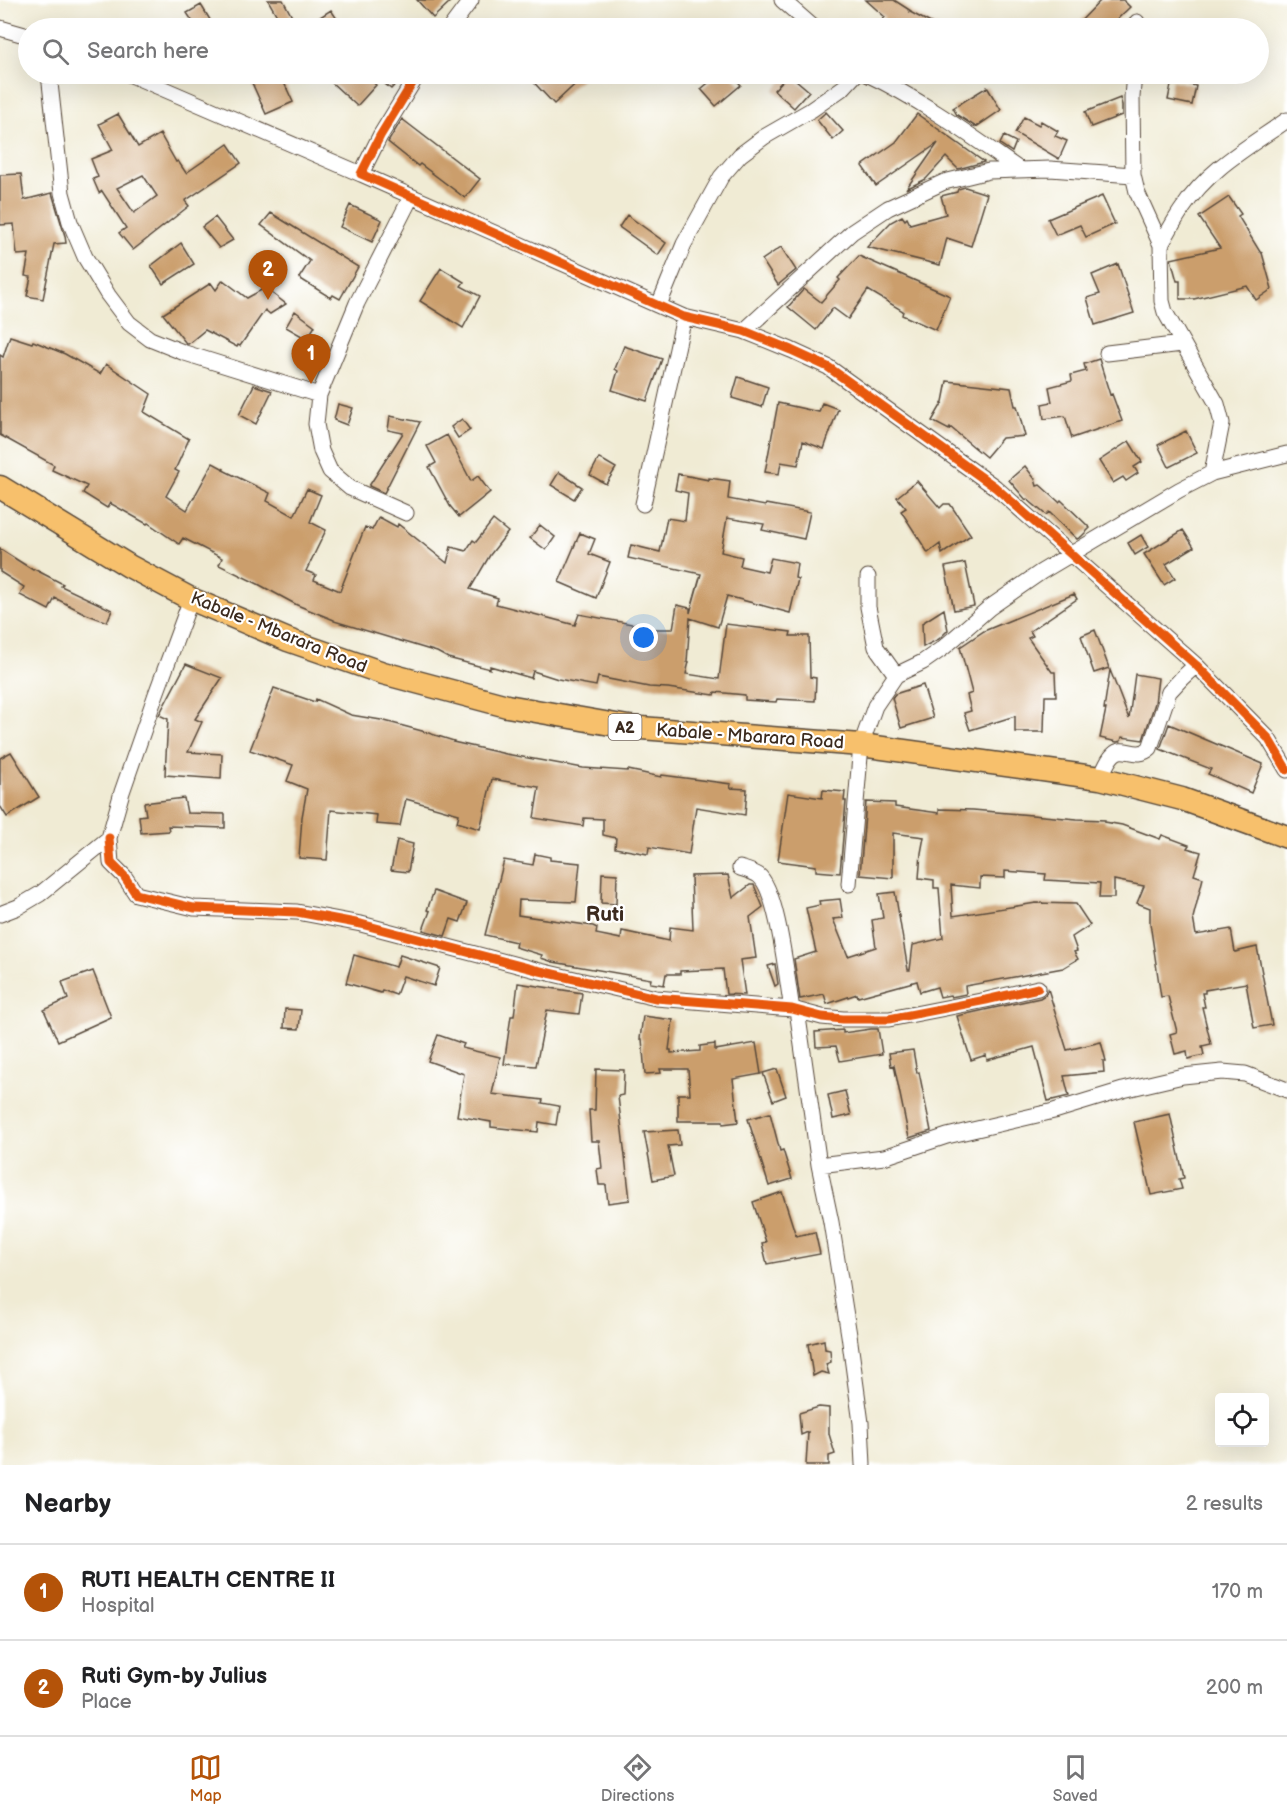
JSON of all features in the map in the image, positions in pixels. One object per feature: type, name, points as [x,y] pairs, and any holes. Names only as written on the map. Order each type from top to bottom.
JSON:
[{"type":"main road","name":"Kabale - Mbarara Road","points":[[0,487],[129,566],[191,599],[288,640],[383,673],[507,706],[628,727],[861,745],[1100,778],[1182,799],[1287,837]]},
{"type":"street","points":[[458,18],[471,0]]},
{"type":"street","points":[[783,0],[803,18]]},
{"type":"street","points":[[0,28],[18,33]]},
{"type":"street","points":[[51,84],[62,193],[70,222],[85,257],[108,295],[129,323],[150,339],[185,353],[319,395]]},
{"type":"street","points":[[152,84],[684,317],[744,331],[828,367],[995,487],[1197,665],[1268,738],[1287,770]]},
{"type":"street","points":[[361,174],[380,135],[412,84]]},
{"type":"street","points":[[659,305],[684,244],[721,177],[741,155],[756,143],[811,110],[847,84]]},
{"type":"street","points":[[886,84],[944,118],[1020,170]]},
{"type":"street","points":[[1133,84],[1133,175],[1137,192],[1161,245],[1162,301],[1165,312],[1182,344],[1217,404],[1222,423],[1212,473]]},
{"type":"street","points":[[1161,245],[1183,207],[1206,180],[1222,165],[1287,120]]},
{"type":"street","points":[[744,331],[852,232],[888,208],[944,182],[989,171],[1050,169],[1133,175]]},
{"type":"street","points":[[406,513],[350,488],[330,471],[321,451],[316,424],[319,395],[357,303],[411,197]]},
{"type":"street","points":[[643,504],[684,317]]},
{"type":"street","points":[[1107,352],[1182,344]]},
{"type":"street","points":[[849,884],[861,745],[875,706],[896,675],[923,663],[989,608],[1041,572],[1179,490],[1212,473],[1287,454]]},
{"type":"street","points":[[868,577],[868,607],[876,647],[896,675]]},
{"type":"street","points":[[191,599],[122,792],[109,838],[111,863],[124,876],[136,894],[194,908],[297,912],[361,924],[536,970],[656,998],[794,1009],[822,1017],[890,1019],[1038,988]]},
{"type":"street","points":[[1100,778],[1111,757],[1117,752],[1125,750],[1138,754],[1150,748],[1169,692],[1197,665]]},
{"type":"street","points":[[0,914],[40,894],[109,838]]},
{"type":"street","points":[[740,868],[758,875],[766,885],[777,916],[849,1335],[861,1423],[863,1465]]},
{"type":"street","points":[[819,1165],[884,1157],[947,1136],[1054,1111],[1123,1090],[1184,1076],[1222,1072],[1245,1074],[1287,1090]]},
{"type":"building","points":[[268,0],[283,0],[293,18],[278,18]]},
{"type":"building","points":[[417,0],[452,0],[433,18]]},
{"type":"building","points":[[866,0],[894,0],[921,18],[884,18]]},
{"type":"building","points":[[1101,0],[1123,0],[1130,7],[1118,18],[1084,18]]},
{"type":"building","points":[[201,5],[209,18],[190,18],[187,13]]},
{"type":"building","points":[[331,10],[336,18],[319,18]]},
{"type":"building","points":[[252,84],[285,84],[293,102],[266,114]]},
{"type":"building","points":[[333,84],[376,85],[357,106]]},
{"type":"building","points":[[385,84],[396,84],[391,89]]},
{"type":"building","points":[[535,84],[575,84],[554,104]]},
{"type":"building","points":[[707,84],[741,85],[716,106],[701,89]]},
{"type":"building","points":[[780,84],[801,84],[809,91],[794,108],[774,90]]},
{"type":"building","points":[[1171,84],[1196,86],[1192,105],[1168,100]]},
{"type":"building","points":[[987,87],[1001,110],[976,127],[957,115],[953,108]]},
{"type":"building","points":[[1120,98],[1122,115],[1091,127],[1085,112]]},
{"type":"building","points":[[826,112],[843,131],[833,140],[817,120]]},
{"type":"building","points":[[118,114],[138,147],[160,134],[176,162],[178,161],[186,173],[228,144],[241,163],[185,201],[189,206],[133,250],[119,233],[126,228],[102,191],[99,193],[93,179],[98,177],[91,159],[113,150],[99,124]],"holes":[[[143,175],[157,196],[134,213],[117,188]]]},
{"type":"building","points":[[917,114],[984,162],[958,169],[946,157],[926,179],[906,189],[938,143],[876,186],[862,166],[896,142]]},
{"type":"building","points":[[1024,117],[1039,125],[1041,121],[1058,131],[1055,136],[1067,141],[1059,159],[1015,133]]},
{"type":"building","points":[[402,119],[480,179],[465,198],[388,142]]},
{"type":"building","points":[[1004,136],[1016,142],[1012,152],[1000,144]]},
{"type":"building","points":[[21,174],[24,200],[52,193],[65,236],[66,243],[54,244],[43,299],[27,296],[31,277],[25,276],[29,254],[17,255],[14,224],[0,225],[0,175]]},
{"type":"building","points":[[965,187],[987,194],[971,246],[947,238],[940,265],[867,247],[891,222],[902,216],[905,220],[907,218],[910,224],[946,214],[941,196],[957,192],[958,189]]},
{"type":"building","points":[[1102,196],[1115,224],[1086,237],[1080,225],[1056,235],[1048,219]]},
{"type":"building","points":[[1229,197],[1241,214],[1238,216],[1262,253],[1272,289],[1256,300],[1247,286],[1194,299],[1180,299],[1180,281],[1177,281],[1171,259],[1220,248],[1199,217]]},
{"type":"building","points":[[350,205],[382,220],[372,242],[340,227]]},
{"type":"building","points":[[271,213],[358,267],[340,299],[333,295],[331,298],[299,278],[310,261],[261,225]]},
{"type":"building","points":[[627,215],[666,243],[658,255],[619,227]]},
{"type":"building","points":[[215,217],[233,240],[219,248],[202,227]]},
{"type":"building","points":[[181,243],[194,264],[163,284],[151,266]]},
{"type":"building","points":[[781,247],[796,270],[778,285],[762,260]]},
{"type":"building","points":[[859,256],[950,296],[936,330],[902,315],[903,311],[868,290],[848,319],[833,308],[816,330],[788,307],[804,289],[821,302],[840,280],[838,278]]},
{"type":"building","points":[[1118,264],[1134,313],[1095,325],[1087,298],[1100,294],[1092,275]]},
{"type":"building","points":[[441,268],[464,282],[461,286],[480,296],[463,328],[420,301]]},
{"type":"building","points":[[223,280],[247,298],[265,288],[286,304],[270,314],[265,310],[240,346],[237,347],[205,330],[188,344],[163,314],[211,283],[216,290]]},
{"type":"building","points":[[295,311],[315,326],[307,339],[286,327]]},
{"type":"building","points":[[10,336],[32,343],[33,341],[65,354],[100,374],[106,364],[151,394],[144,412],[189,439],[175,470],[179,472],[166,496],[187,510],[213,463],[270,493],[267,501],[294,516],[307,489],[321,495],[310,522],[326,530],[306,571],[316,575],[314,580],[340,591],[365,527],[372,530],[379,517],[397,527],[398,524],[447,563],[451,547],[466,551],[473,540],[476,542],[493,520],[508,532],[490,555],[470,589],[498,598],[496,604],[575,625],[579,614],[648,627],[648,629],[673,629],[677,605],[690,608],[690,613],[701,574],[628,558],[631,545],[660,552],[667,518],[685,521],[688,493],[675,490],[678,474],[709,480],[709,478],[730,481],[728,499],[810,512],[804,539],[762,530],[764,524],[727,518],[721,552],[742,557],[740,566],[767,572],[771,558],[797,563],[795,578],[798,579],[790,613],[727,596],[718,627],[690,618],[687,662],[689,662],[686,674],[719,679],[726,624],[791,632],[790,636],[809,636],[810,677],[816,678],[815,701],[745,700],[745,695],[715,692],[714,695],[649,687],[598,677],[596,686],[558,679],[533,671],[531,678],[490,666],[490,669],[448,658],[437,652],[334,621],[297,605],[219,565],[222,558],[183,538],[179,544],[148,523],[110,503],[107,508],[83,493],[87,486],[52,470],[54,465],[0,435],[0,355],[3,357]]},
{"type":"building","points":[[624,346],[662,359],[647,401],[612,390],[618,371],[615,369]]},
{"type":"building","points":[[1099,359],[1110,395],[1112,394],[1122,421],[1072,438],[1065,416],[1044,419],[1042,404],[1052,402],[1049,387],[1072,381],[1071,375],[1086,371],[1084,364]]},
{"type":"building","points":[[738,377],[768,387],[762,407],[732,398]]},
{"type":"building","points":[[947,381],[1011,388],[1025,436],[1002,438],[986,457],[950,427],[949,430],[932,421],[943,402]]},
{"type":"building","points":[[254,385],[272,391],[256,424],[239,415]]},
{"type":"building","points":[[778,403],[819,412],[822,403],[838,409],[824,449],[803,441],[798,465],[781,462],[779,474],[765,472]]},
{"type":"building","points":[[338,404],[353,408],[347,425],[334,420]]},
{"type":"building","points":[[390,416],[420,422],[384,493],[369,486],[403,433],[388,430]]},
{"type":"building","points":[[462,419],[470,430],[458,438],[451,427]]},
{"type":"building","points":[[1186,431],[1197,453],[1169,467],[1158,445]]},
{"type":"building","points":[[447,435],[471,481],[478,476],[490,492],[459,517],[450,506],[429,467],[436,463],[427,446]]},
{"type":"building","points":[[1129,441],[1142,462],[1134,467],[1138,473],[1126,481],[1123,477],[1113,483],[1099,461]]},
{"type":"building","points":[[599,458],[616,468],[606,484],[590,475]]},
{"type":"building","points":[[1025,466],[1035,479],[1037,486],[1040,485],[1059,502],[1061,500],[1090,528],[1081,537],[1077,539],[1049,512],[1046,515],[1026,500],[1009,480]]},
{"type":"building","points":[[559,472],[582,487],[574,499],[551,485]]},
{"type":"building","points":[[917,481],[940,508],[944,504],[950,504],[971,535],[942,554],[940,544],[928,553],[901,511],[906,508],[897,497]]},
{"type":"building","points":[[540,525],[555,537],[546,550],[530,538]]},
{"type":"building","points":[[1183,530],[1194,547],[1166,564],[1175,578],[1164,585],[1144,554]]},
{"type":"building","points":[[580,533],[595,539],[589,554],[610,562],[596,598],[559,582]]},
{"type":"building","points":[[1141,535],[1148,547],[1135,555],[1128,543]]},
{"type":"building","points":[[0,549],[33,570],[63,584],[61,586],[112,610],[107,622],[55,598],[49,610],[20,595],[24,587],[0,572]]},
{"type":"building","points":[[965,563],[974,606],[954,610],[945,567]]},
{"type":"building","points":[[1074,594],[1077,599],[1030,631],[1033,636],[1028,638],[1052,672],[1055,672],[1056,696],[1045,696],[1044,732],[1015,732],[1015,716],[970,730],[964,713],[971,711],[967,695],[972,693],[960,647],[984,631]]},
{"type":"building","points":[[944,609],[948,630],[939,639],[923,647],[922,623]]},
{"type":"building","points":[[1095,630],[1109,668],[1094,673],[1081,636]]},
{"type":"building","points":[[186,664],[222,678],[195,719],[202,722],[188,752],[222,754],[221,779],[165,775],[168,719],[159,715]]},
{"type":"building","points":[[1110,670],[1129,719],[1135,674],[1158,678],[1155,703],[1143,740],[1122,737],[1121,741],[1117,742],[1100,738]]},
{"type":"building","points":[[923,685],[933,718],[901,728],[892,698],[895,694]]},
{"type":"building","points":[[274,688],[315,702],[316,699],[351,715],[381,720],[453,742],[506,754],[583,768],[628,770],[661,777],[662,775],[731,784],[730,788],[747,789],[745,815],[696,807],[689,854],[649,847],[648,854],[615,848],[616,838],[603,835],[603,819],[584,818],[583,826],[534,818],[539,787],[492,779],[480,829],[457,822],[459,814],[406,799],[400,826],[376,824],[377,815],[331,810],[327,860],[299,858],[307,789],[287,781],[293,765],[250,750]]},
{"type":"building","points":[[1169,724],[1263,764],[1251,793],[1208,774],[1211,769],[1160,749]]},
{"type":"building","points":[[11,752],[39,797],[7,817],[0,806],[0,758]]},
{"type":"building","points":[[823,790],[845,792],[840,873],[816,871],[816,866],[778,861],[788,793],[822,798]]},
{"type":"building","points":[[184,798],[187,813],[225,814],[225,828],[168,826],[169,831],[141,833],[139,816],[146,815],[144,803]]},
{"type":"building","points":[[866,802],[895,803],[895,807],[939,813],[939,809],[973,810],[1105,820],[1105,822],[1122,825],[1160,839],[1162,835],[1189,845],[1187,848],[1201,852],[1194,875],[1203,878],[1193,918],[1196,935],[1231,929],[1235,952],[1257,947],[1272,1025],[1254,1028],[1246,983],[1205,990],[1205,993],[1202,993],[1205,1007],[1202,1007],[1211,1044],[1202,1046],[1204,1055],[1188,1059],[1187,1051],[1175,1054],[1170,1034],[1177,1032],[1168,996],[1161,997],[1150,923],[1150,908],[1137,903],[1144,886],[1114,880],[1114,898],[1099,898],[1100,883],[1045,880],[1046,874],[1005,871],[1005,878],[980,877],[980,888],[951,885],[953,916],[1036,903],[1076,904],[1090,925],[1072,937],[1077,951],[1074,952],[1078,959],[1063,968],[965,986],[966,994],[951,997],[950,995],[940,997],[937,987],[920,992],[917,981],[858,997],[857,994],[827,1004],[824,994],[800,999],[794,959],[816,952],[806,908],[820,905],[819,901],[840,899],[843,918],[833,919],[848,956],[876,947],[872,920],[883,918],[879,894],[895,892],[908,970],[910,970],[913,945],[943,938],[939,888],[934,888],[934,880],[919,878],[924,837],[893,833],[893,878],[860,875]]},
{"type":"building","points":[[397,840],[413,844],[408,872],[391,870]]},
{"type":"building","points":[[535,854],[550,857],[550,860],[580,863],[576,902],[519,900],[518,915],[593,926],[597,928],[596,934],[621,939],[622,931],[669,941],[670,927],[693,930],[691,876],[728,875],[733,898],[750,885],[754,885],[763,907],[750,917],[756,958],[740,960],[745,995],[726,994],[723,969],[680,971],[680,974],[666,974],[664,985],[650,983],[651,979],[553,962],[541,958],[542,955],[515,947],[516,942],[485,935],[504,860],[533,865]]},
{"type":"building","points":[[602,873],[617,874],[616,904],[601,903]]},
{"type":"building","points":[[434,891],[467,903],[460,922],[451,919],[445,936],[423,930]]},
{"type":"building","points":[[354,955],[396,967],[400,955],[440,968],[434,986],[403,976],[396,995],[382,990],[381,993],[346,983]]},
{"type":"building","points":[[775,964],[778,984],[775,986],[768,966]]},
{"type":"building","points":[[93,971],[111,1017],[58,1041],[44,1010],[68,999],[62,982]]},
{"type":"building","points":[[518,983],[582,993],[579,1014],[547,1010],[536,1066],[504,1064]]},
{"type":"building","points":[[1048,989],[1067,1050],[1101,1042],[1106,1061],[1103,1061],[1104,1072],[1064,1076],[1069,1096],[1048,1101],[1034,1047],[987,1060],[986,1055],[971,1060],[957,1016],[1040,998]]},
{"type":"building","points":[[285,1009],[301,1010],[299,1029],[284,1028]]},
{"type":"building","points":[[643,1016],[673,1020],[669,1050],[671,1053],[700,1051],[700,1046],[715,1044],[715,1050],[756,1043],[761,1074],[733,1079],[738,1122],[723,1124],[723,1121],[678,1121],[678,1094],[690,1094],[688,1069],[660,1069],[661,1073],[645,1074],[642,1039],[640,1039]]},
{"type":"building","points":[[878,1029],[882,1054],[840,1061],[836,1046],[816,1047],[815,1032],[843,1030],[843,1033]]},
{"type":"building","points":[[438,1035],[464,1044],[462,1048],[500,1057],[492,1094],[543,1100],[542,1103],[559,1106],[556,1125],[539,1122],[538,1132],[491,1127],[491,1122],[457,1116],[464,1074],[428,1061]]},
{"type":"building","points":[[913,1050],[931,1131],[909,1138],[894,1065],[891,1066],[889,1053]]},
{"type":"building","points":[[596,1069],[624,1070],[623,1095],[618,1096],[630,1200],[608,1203],[606,1185],[599,1185],[597,1169],[602,1168],[599,1141],[591,1141],[589,1110],[595,1110]]},
{"type":"building","points":[[777,1069],[786,1096],[773,1101],[763,1073]]},
{"type":"building","points":[[845,1091],[851,1115],[833,1119],[828,1095]]},
{"type":"building","points":[[770,1113],[780,1151],[783,1150],[792,1179],[769,1186],[748,1119]]},
{"type":"building","points":[[1170,1114],[1184,1178],[1179,1179],[1182,1189],[1151,1195],[1134,1122]]},
{"type":"building","points":[[678,1130],[680,1145],[668,1146],[674,1176],[653,1180],[644,1132]]},
{"type":"building","points":[[782,1192],[796,1236],[815,1232],[820,1254],[767,1264],[762,1243],[766,1242],[753,1202]]},
{"type":"building","points":[[824,1340],[825,1349],[830,1350],[831,1362],[826,1364],[829,1374],[821,1372],[813,1376],[808,1344]]},
{"type":"building","points":[[819,1407],[829,1408],[829,1434],[835,1454],[829,1456],[829,1465],[806,1465],[808,1432],[801,1435],[799,1413]]},
{"type":"cycle path","points":[[412,84],[380,136],[361,174],[684,317],[744,331],[828,367],[995,487],[1196,665],[1268,738],[1287,770]]},
{"type":"cycle path","points":[[109,838],[111,863],[124,876],[136,894],[194,908],[297,912],[361,924],[536,970],[656,998],[792,1009],[822,1017],[843,1019],[889,1019],[1038,988]]},
{"type":"place","name":"Ruti Gym-by Julius","points":[[268,300]]},
{"type":"place","name":"RUTI HEALTH CENTRE II","points":[[311,384]]},
{"type":"district","name":"Ruti","points":[[605,914]]}]
